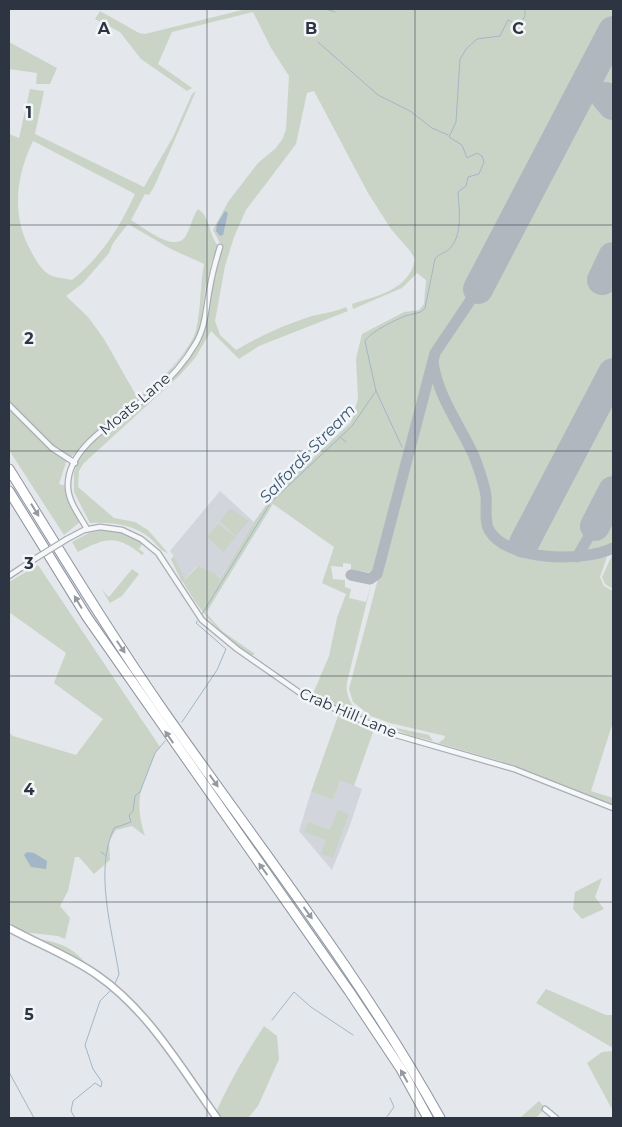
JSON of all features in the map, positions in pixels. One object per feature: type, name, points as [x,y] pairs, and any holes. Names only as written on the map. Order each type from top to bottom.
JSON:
[{"type":"highway","points":[[9,469],[98,613],[164,711],[366,995],[409,1063],[440,1118]]},
{"type":"highway","points":[[9,491],[87,617],[349,991],[401,1069],[428,1118]]},
{"type":"street","name":"Moats Lane","points":[[87,529],[69,493],[69,474],[95,437],[113,421],[164,383],[197,342],[205,318],[212,273],[220,247]]},
{"type":"street","points":[[9,405],[52,448],[75,463]]},
{"type":"street","name":"Crab Hill Lane","points":[[9,576],[67,538],[87,529],[102,527],[134,534],[148,543],[161,558],[202,620],[237,649],[303,695],[396,734],[514,769],[613,808]]},
{"type":"street","points":[[9,928],[76,962],[116,990],[146,1022],[217,1118]]},
{"type":"street","points":[[545,1109],[556,1118]]},
{"type":"shaded area","points":[[220,491],[254,522],[219,580],[196,567],[182,583],[171,559],[174,556],[170,551]]},
{"type":"shaded area","points":[[340,779],[362,789],[332,870],[299,831],[311,792],[333,800]]},
{"type":"green space","points":[[246,9],[613,9],[613,22],[468,298],[430,354],[374,573],[351,570],[351,564],[343,563],[343,567],[331,566],[333,579],[345,580],[345,587],[351,589],[349,598],[366,602],[371,585],[347,682],[348,696],[354,707],[363,715],[376,721],[389,726],[429,735],[433,741],[409,735],[319,699],[320,696],[317,698],[312,696],[329,656],[337,618],[346,594],[322,583],[334,547],[273,504],[206,613],[222,631],[255,654],[251,656],[237,646],[204,614],[187,589],[171,559],[174,556],[185,580],[198,566],[214,573],[220,579],[254,522],[271,498],[351,422],[358,399],[356,359],[362,334],[404,312],[419,310],[424,304],[426,280],[417,273],[402,288],[353,309],[352,304],[391,290],[399,285],[412,270],[415,259],[391,229],[368,193],[314,91],[307,93],[296,144],[246,210],[234,237],[225,266],[215,321],[220,335],[236,350],[264,335],[302,319],[346,307],[348,311],[259,346],[239,359],[211,331],[195,358],[178,377],[83,464],[79,471],[78,487],[114,518],[135,522],[148,530],[168,553],[143,533],[129,527],[106,523],[90,523],[74,492],[74,473],[77,463],[88,447],[105,430],[139,405],[188,358],[199,343],[222,247],[213,230],[228,202],[258,163],[276,148],[283,138],[286,129],[289,76],[271,48],[253,12],[172,32],[158,64],[192,88],[187,91],[141,59],[120,32],[95,19],[100,11],[139,33],[145,34]]},
{"type":"green space","points":[[613,41],[613,545],[599,551],[583,554],[549,554],[517,546],[491,528],[488,487],[476,454],[445,395],[436,357],[483,290]]},
{"type":"green space","points":[[9,42],[57,68],[50,84],[36,84],[37,73],[9,69]]},
{"type":"green space","points":[[30,89],[44,91],[35,134],[144,187],[173,137],[192,94],[196,91],[154,187],[149,195],[145,194],[131,220],[150,233],[174,242],[180,241],[185,237],[198,209],[205,216],[212,236],[218,246],[211,263],[205,290],[200,331],[193,343],[161,383],[150,393],[118,414],[72,456],[68,456],[59,484],[66,486],[80,522],[64,535],[9,450],[9,134],[19,138]],"holes":[[[33,141],[135,194],[109,241],[92,262],[72,280],[52,276],[42,269],[31,251],[20,224],[18,210],[20,182],[27,154]],[[128,224],[171,249],[204,264],[198,322],[193,338],[172,368],[145,393],[137,397],[104,339],[88,317],[66,296],[83,283],[109,253],[113,243]]]},
{"type":"green space","points":[[430,381],[435,384],[478,473],[483,497],[484,524],[490,536],[508,550],[525,556],[573,560],[607,557],[600,577],[604,586],[613,591],[613,722],[591,791],[613,798],[613,806],[500,761],[438,743],[445,736],[390,723],[371,716],[353,702],[349,689]]},
{"type":"green space","points":[[230,508],[249,521],[236,536],[220,521]]},
{"type":"green space","points":[[218,524],[236,537],[223,552],[207,537]]},
{"type":"green space","points":[[108,529],[126,534],[143,543],[139,549],[144,553],[142,555],[125,544],[111,540],[78,552],[72,542],[89,533]]},
{"type":"green space","points":[[613,553],[613,589],[605,584],[602,577]]},
{"type":"green space","points":[[38,565],[160,747],[155,753],[143,784],[139,802],[141,823],[145,836],[132,826],[116,830],[109,841],[110,860],[94,874],[79,857],[75,857],[68,891],[60,906],[70,918],[65,939],[58,936],[22,932],[9,922],[9,733],[13,736],[76,755],[103,719],[54,683],[66,653],[9,612],[9,582]]},
{"type":"green space","points":[[132,569],[139,574],[122,596],[110,603],[102,590],[109,597]]},
{"type":"green space","points":[[338,716],[373,732],[354,786],[340,780],[333,800],[311,792]]},
{"type":"green space","points":[[338,810],[349,814],[333,858],[321,854],[326,840],[304,832],[308,822],[330,830]]},
{"type":"green space","points":[[602,878],[595,897],[604,909],[582,919],[573,909],[575,892]]},
{"type":"green space","points":[[38,939],[66,947],[77,954],[87,965]]},
{"type":"green space","points":[[546,989],[606,1015],[613,1015],[613,1048],[536,1003]]},
{"type":"green space","points":[[264,1026],[277,1036],[279,1059],[258,1106],[248,1118],[221,1118],[216,1112],[221,1101],[238,1068]]},
{"type":"green space","points":[[613,1051],[613,1111],[587,1063],[602,1052]]},
{"type":"green space","points":[[539,1101],[545,1108],[536,1118],[520,1118]]},
{"type":"water","points":[[225,211],[228,213],[223,235],[220,236],[216,231],[217,224]]},
{"type":"water","points":[[27,852],[34,853],[47,861],[46,869],[31,867],[24,855]]},
{"type":"waterway","points":[[326,9],[335,12]]},
{"type":"waterway","name":"Salfords Stream","points":[[402,447],[376,391],[365,341],[371,334],[388,324],[421,312],[425,308],[435,259],[449,249],[455,241],[459,228],[458,192],[466,186],[468,177],[479,174],[484,162],[482,156],[477,153],[467,158],[462,145],[449,137],[456,122],[460,59],[467,48],[477,39],[500,36],[508,20],[519,26],[525,16],[525,9]]},
{"type":"waterway","points":[[318,42],[378,95],[410,111],[432,128],[448,135]]},
{"type":"waterway","name":"Salfords Stream","points":[[202,614],[271,502],[352,426],[376,391]]},
{"type":"waterway","points":[[341,438],[346,442]]},
{"type":"waterway","name":"Salfords Stream","points":[[182,722],[217,670],[226,649],[196,623],[197,621]]},
{"type":"waterway","name":"Salfords Stream","points":[[114,986],[119,974],[106,900],[105,863],[108,845],[114,828],[131,822],[129,815],[133,811],[135,796],[140,792],[155,753],[165,741]]},
{"type":"waterway","name":"Salfords Stream","points":[[101,852],[105,855]]},
{"type":"waterway","name":"Salfords Stream","points":[[75,1118],[71,1111],[73,1101],[95,1083],[101,1087],[102,1082],[93,1069],[85,1045],[100,1001],[112,989]]},
{"type":"waterway","points":[[272,1020],[294,992],[311,1007],[353,1035]]},
{"type":"waterway","points":[[9,1072],[34,1118]]},
{"type":"waterway","points":[[386,1118],[394,1107],[390,1098]]},
{"type":"taxiway","points":[[589,77],[590,82],[606,97]]},
{"type":"taxiway","points":[[351,575],[370,579],[377,574],[435,353],[478,289]]},
{"type":"taxiway","points":[[433,362],[444,399],[478,466],[486,496],[487,526],[498,541],[512,548],[547,556],[584,556],[613,548]]},
{"type":"taxiway","points":[[577,557],[595,526]]},
{"type":"runway","points":[[478,289],[613,31]]},
{"type":"runway","points":[[606,97],[613,105]]},
{"type":"runway","points":[[602,280],[613,257]]},
{"type":"runway","points":[[524,543],[613,373]]},
{"type":"runway","points":[[595,526],[613,491]]}]
